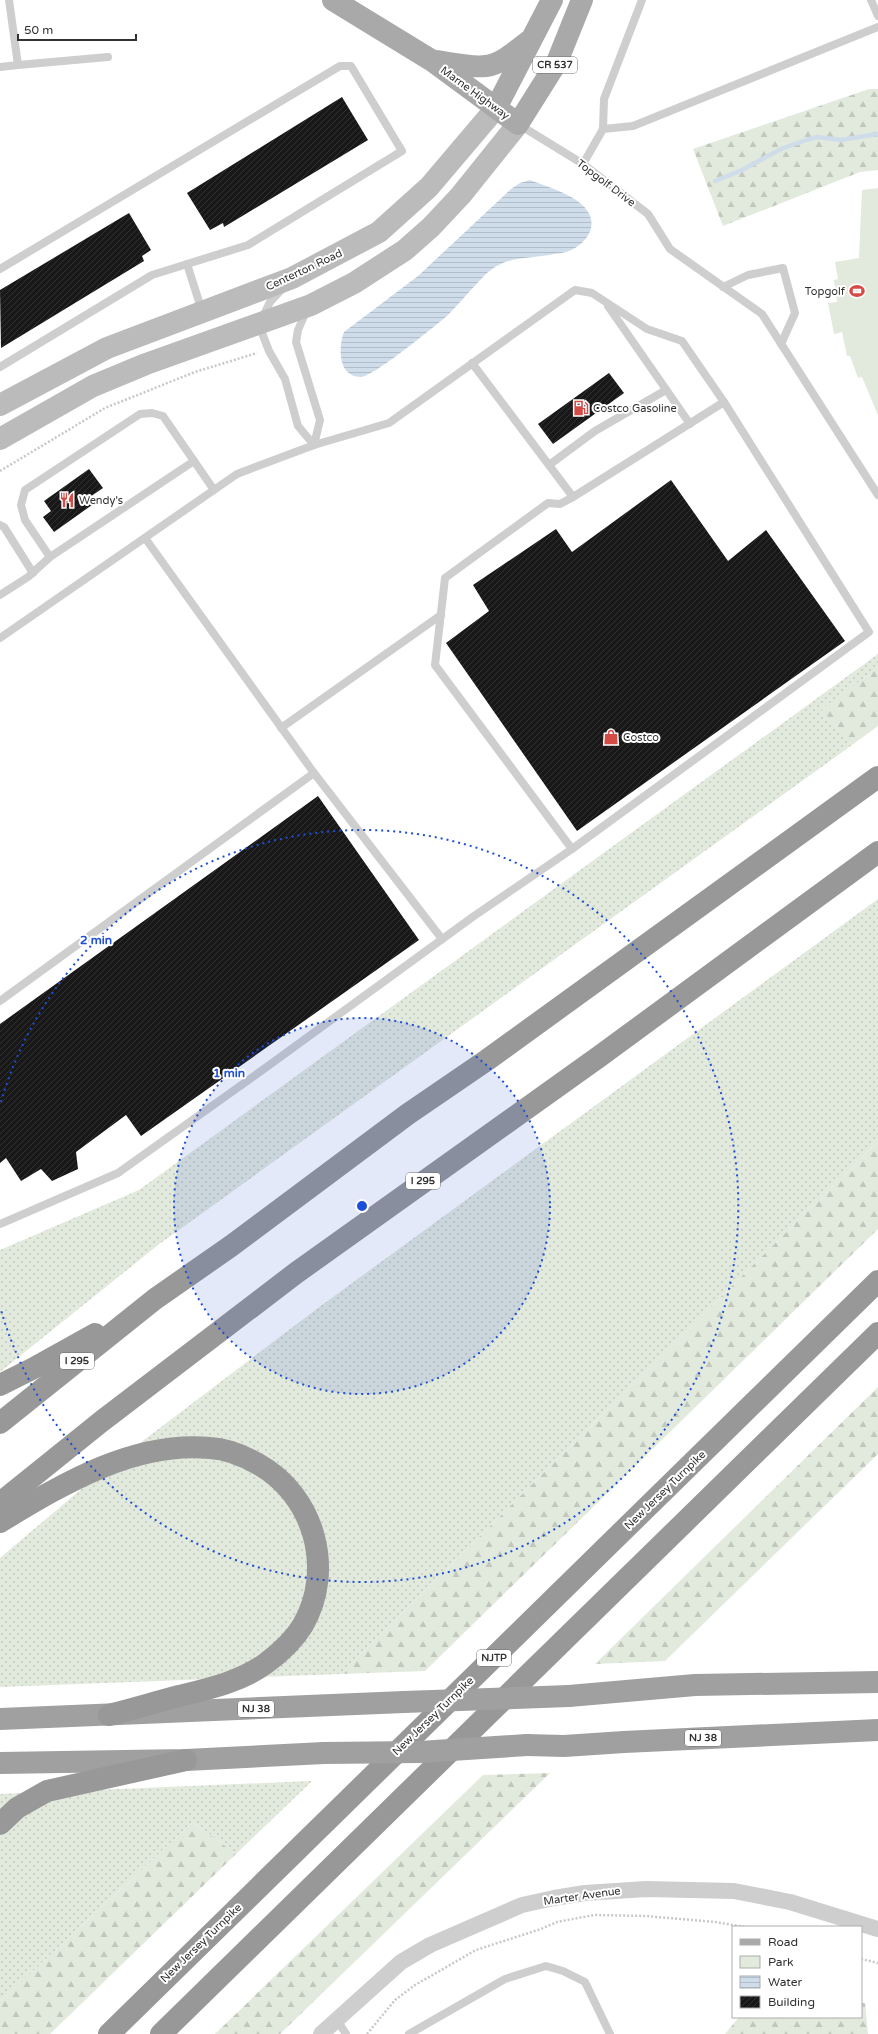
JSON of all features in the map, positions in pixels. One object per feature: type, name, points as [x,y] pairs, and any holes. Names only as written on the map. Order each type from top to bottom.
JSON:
[{"type":"highway","name":"I 295","points":[[0,1423],[155,1299],[334,1171],[408,1114],[487,1060],[878,776]]},
{"type":"highway","name":"I 295","points":[[0,1503],[102,1421],[296,1273],[600,1056],[878,852]]},
{"type":"highway","name":"New Jersey Turnpike","points":[[108,2034],[878,1281]]},
{"type":"highway","points":[[0,1385],[32,1370],[155,1299]]},
{"type":"highway","points":[[161,2034],[878,1333]]},
{"type":"highway","points":[[0,1522],[72,1480],[107,1465],[142,1454],[176,1449],[211,1448],[243,1456],[270,1471],[292,1490],[307,1515],[316,1542],[318,1570],[314,1598],[303,1624],[286,1647],[264,1665],[238,1679],[209,1689],[109,1715]]},
{"type":"highway","name":"NJ 38","points":[[0,1719],[569,1696],[695,1686],[878,1682]]},
{"type":"highway","name":"NJ 38","points":[[0,1763],[186,1760],[324,1753],[420,1752],[527,1745],[564,1746],[878,1730]]},
{"type":"highway","points":[[0,1824],[17,1808],[47,1791],[186,1760]]},
{"type":"main road","name":"Marne Highway","points":[[333,0],[431,60],[518,124],[557,62],[582,0]]},
{"type":"main road","name":"CR 537","points":[[431,60],[462,65],[486,66],[512,54],[532,39],[552,0]]},
{"type":"main road","name":"Centerton Road","points":[[0,405],[107,348],[292,278],[379,232],[429,187],[496,108],[532,39]]},
{"type":"main road","points":[[0,439],[93,386],[146,364],[259,325],[311,305],[354,283],[405,250],[431,227],[461,194],[518,124]]},
{"type":"main road","points":[[93,386],[116,362],[190,333],[202,312]]},
{"type":"street","name":"Marter Avenue","points":[[321,2034],[401,1962],[430,1945],[522,1905],[554,1898],[585,1893],[646,1889],[734,1891],[790,1902],[878,1929]]},
{"type":"lane","points":[[9,0],[18,65]]},
{"type":"lane","points":[[583,164],[603,129],[604,99],[642,0]]},
{"type":"lane","points":[[871,0],[878,16]]},
{"type":"lane","points":[[603,129],[633,126],[878,27]]},
{"type":"lane","points":[[0,66],[108,57]]},
{"type":"lane","points":[[0,269],[340,66],[351,66],[402,151],[248,245],[152,276],[0,367]]},
{"type":"lane","name":"Topgolf Drive","points":[[518,124],[583,164],[648,214],[670,249],[762,314],[878,495]]},
{"type":"lane","points":[[187,264],[202,312]]},
{"type":"lane","points":[[723,287],[748,275],[783,268],[795,313],[781,344]]},
{"type":"lane","points":[[292,278],[270,302],[259,325],[270,351],[285,379],[298,426],[314,445]]},
{"type":"lane","points":[[0,638],[237,474],[314,445],[389,423],[575,290],[592,293],[648,329],[682,342],[724,402],[869,632],[572,850],[442,939],[173,1135],[118,1173],[0,1224]]},
{"type":"lane","points":[[605,302],[690,424]]},
{"type":"lane","points":[[311,305],[302,318],[296,342],[320,420],[314,445]]},
{"type":"lane","points":[[472,363],[572,497]]},
{"type":"lane","points":[[549,465],[594,431],[666,390]]},
{"type":"lane","points":[[572,850],[435,665],[445,578],[548,503],[560,504],[724,402]]},
{"type":"lane","points":[[50,557],[25,520],[21,505],[25,490],[140,414],[152,413],[163,416],[214,490]]},
{"type":"lane","points":[[0,595],[33,572],[50,557],[194,461]]},
{"type":"lane","points":[[0,525],[4,527],[33,572]]},
{"type":"lane","points":[[145,538],[314,773],[442,939]]},
{"type":"lane","points":[[281,728],[441,615]]},
{"type":"lane","points":[[0,1001],[314,773]]},
{"type":"lane","points":[[409,2034],[505,1979],[546,1966],[563,1971],[585,1982],[610,2034]]},
{"type":"lane","points":[[337,2020],[346,2034]]},
{"type":"path","points":[[0,472],[105,408],[195,372],[257,353]]},
{"type":"path","points":[[367,2034],[395,2000],[416,1985],[476,1950],[541,1929],[557,1922],[594,1914],[646,1916],[715,1922],[739,1926]]},
{"type":"path","points":[[862,1959],[878,1963]]},
{"type":"green space","points":[[869,89],[878,89],[878,170],[860,172],[723,226],[693,149]]},
{"type":"green space","name":"Topgolf","points":[[878,188],[878,415],[862,377],[858,378],[850,356],[847,356],[842,332],[834,334],[828,303],[837,302],[834,280],[838,279],[835,262],[859,258],[862,190]]},
{"type":"green space","points":[[878,654],[878,668],[822,709],[852,745],[158,1245],[0,1372],[0,1250],[139,1190]]},
{"type":"green space","points":[[878,668],[878,726],[852,745],[821,709]]},
{"type":"green space","points":[[878,899],[878,1141],[341,1674],[0,1687],[0,1558],[98,1475],[318,1308]]},
{"type":"green space","points":[[878,1141],[878,1229],[425,1671],[341,1674]]},
{"type":"green space","points":[[878,1387],[878,1454],[665,1661],[595,1664]]},
{"type":"green space","points":[[550,1773],[280,2034],[215,2034],[483,1775]]},
{"type":"green space","points":[[312,1781],[236,1854],[193,1822],[0,2002],[0,1794]]},
{"type":"green space","points":[[193,1822],[236,1854],[50,2034],[0,2034],[0,2002]]},
{"type":"green space","points":[[862,2003],[865,2003],[868,2034],[725,2034],[738,2018],[862,2018]]},
{"type":"water","points":[[530,180],[570,196],[587,210],[591,218],[591,228],[583,242],[576,248],[567,252],[517,259],[501,264],[484,276],[447,316],[418,340],[378,369],[361,377],[353,376],[348,372],[344,367],[341,353],[344,332],[418,276],[511,189],[520,183]]},
{"type":"building","points":[[342,97],[368,140],[224,227],[223,223],[210,230],[187,193]]},
{"type":"building","points":[[129,213],[151,250],[142,256],[144,261],[1,348],[0,290]]},
{"type":"building","name":"Costco Gasoline","points":[[609,373],[624,393],[553,444],[538,424]]},
{"type":"building","name":"Wendy's","points":[[89,469],[103,488],[87,499],[92,505],[54,532],[43,517],[51,511],[44,501]]},
{"type":"building","name":"Costco","points":[[671,480],[728,561],[766,530],[845,641],[577,831],[446,643],[489,611],[473,585],[556,529],[572,552]]},
{"type":"building","points":[[318,796],[419,940],[141,1136],[126,1115],[76,1152],[78,1169],[52,1181],[41,1169],[21,1181],[6,1158],[0,1163],[0,1024]]},
{"type":"waterway","points":[[715,181],[742,170],[781,149],[806,140],[817,137],[841,140],[878,134]]},
{"type":"place","name":"Topgolf","points":[[857,291]]},
{"type":"place","name":"Costco Gasoline","points":[[581,408]]},
{"type":"place","name":"Wendy's","points":[[67,500]]},
{"type":"place","name":"Costco","points":[[611,737]]}]
